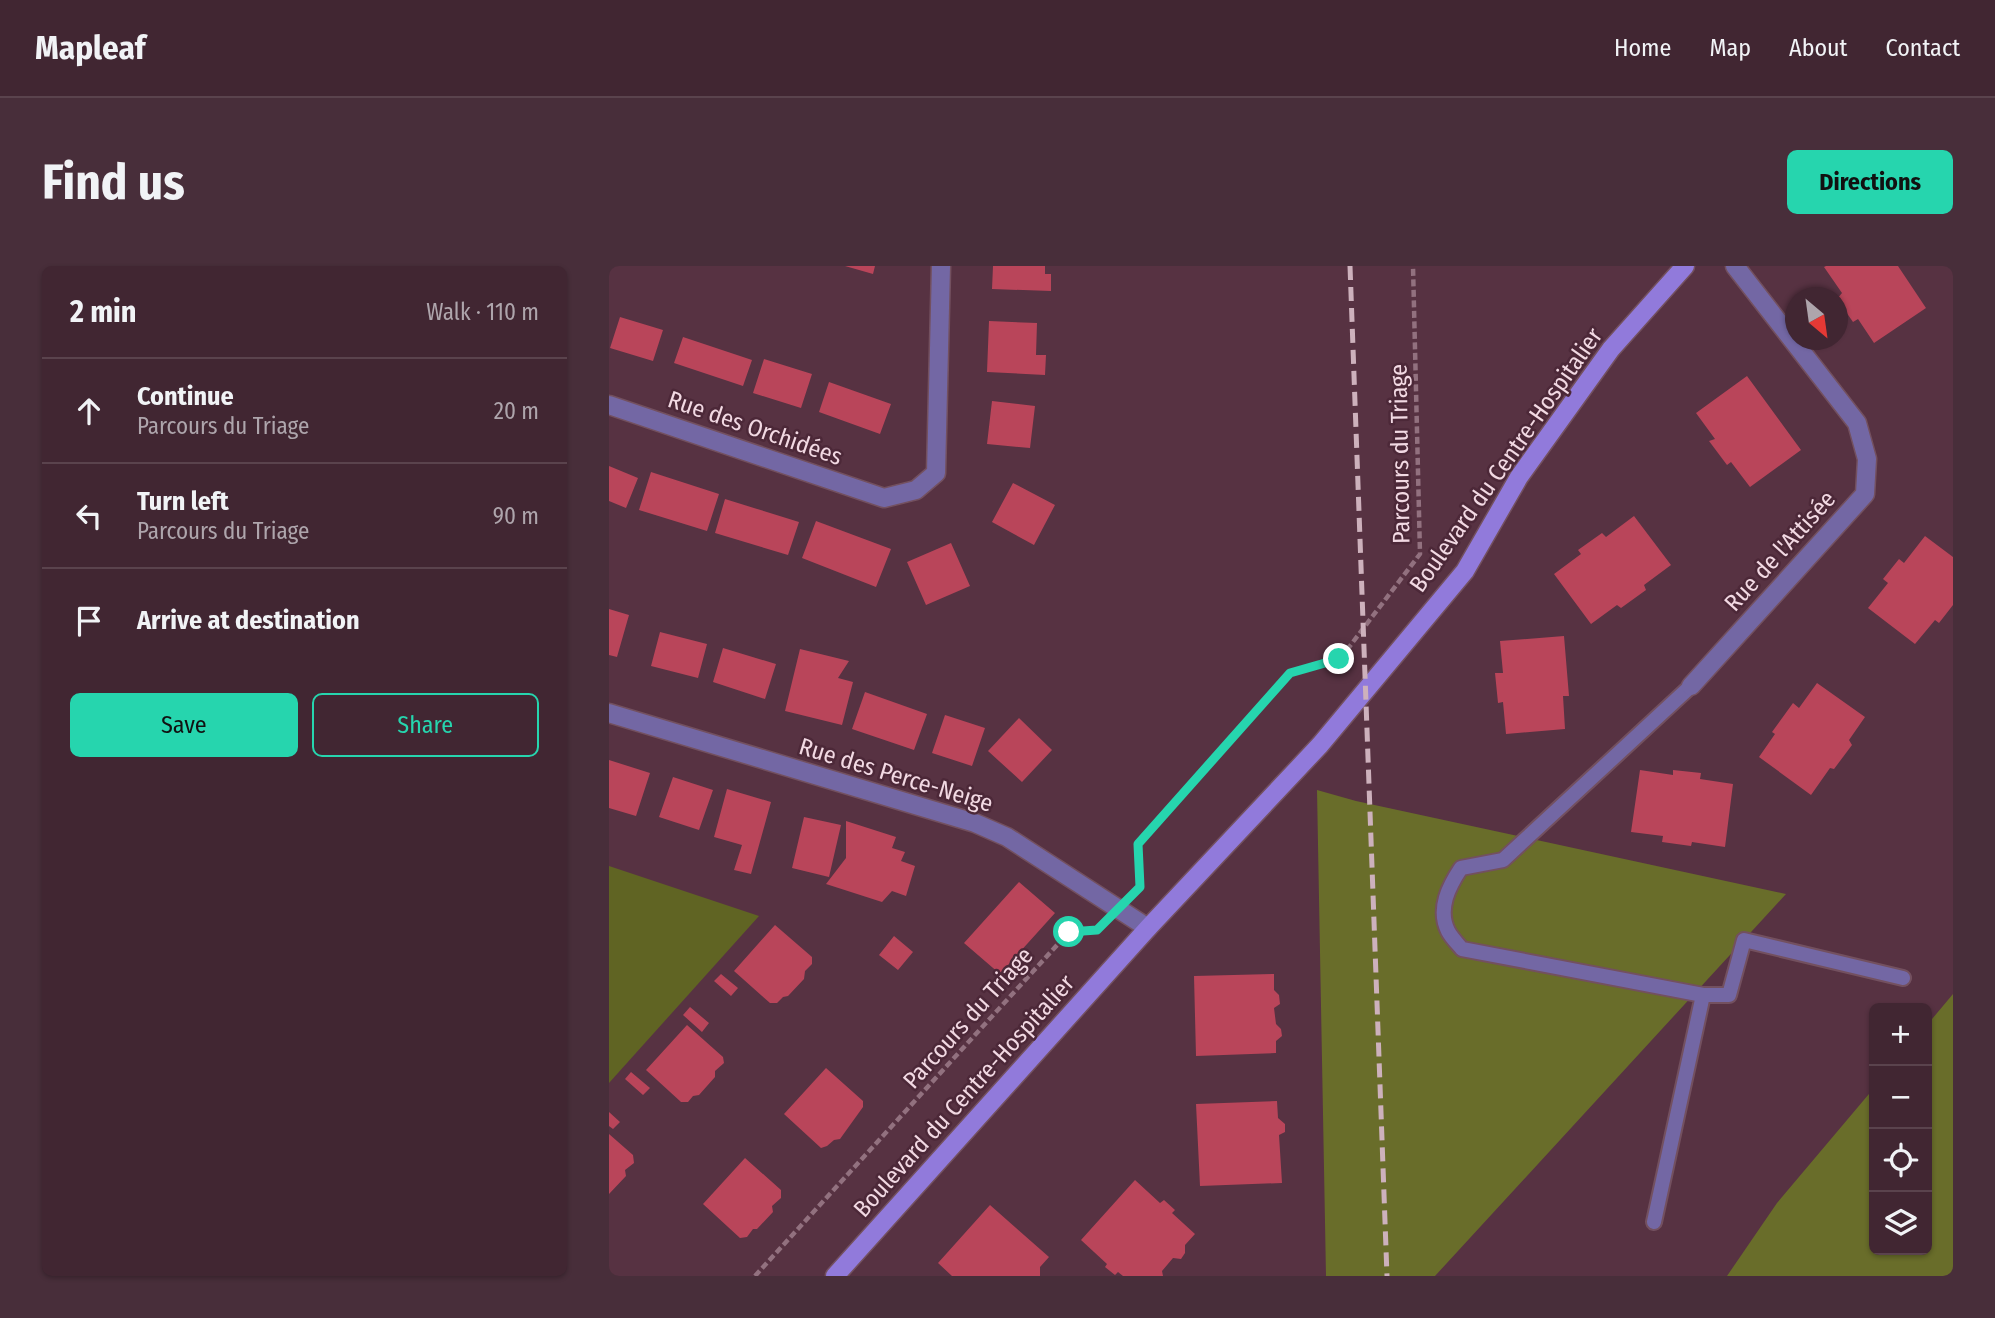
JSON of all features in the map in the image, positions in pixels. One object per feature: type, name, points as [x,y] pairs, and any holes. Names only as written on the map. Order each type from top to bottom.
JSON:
[{"type":"street","name":"Rue des Orchidées","points":[[609,405],[884,498],[916,490],[936,473],[941,266]]},
{"type":"street","name":"Boulevard du Centre-Hospitalier","points":[[835,1276],[1148,928],[1320,745],[1465,571],[1518,477],[1611,349],[1685,266]]},
{"type":"street","name":"Rue de l'Attisée","points":[[1691,686],[1865,494],[1867,459],[1857,423],[1735,266]]},
{"type":"street","name":"Rue des Perce-Neige","points":[[609,713],[975,823],[1006,837],[1148,928]]},
{"type":"lane","points":[[1691,686],[1503,860],[1461,868],[1449,888],[1444,917],[1448,932],[1462,949],[1703,995],[1729,995],[1744,940],[1903,978]]},
{"type":"lane","points":[[1654,1222],[1703,995]]},
{"type":"path","name":"Parcours du Triage","points":[[755,1276],[1069,932],[1097,930],[1140,887],[1138,844],[1290,673],[1339,659],[1420,554],[1413,266]]},
{"type":"green space","points":[[1317,790],[1356,801],[1786,894],[1435,1276],[1326,1276]]},
{"type":"green space","points":[[609,866],[759,916],[609,1083]]},
{"type":"green space","points":[[1953,994],[1953,1276],[1727,1276],[1777,1203],[1869,1094],[1869,1255],[1932,1255],[1932,1019]]},
{"type":"building","points":[[845,266],[875,266],[873,274]]},
{"type":"building","points":[[993,266],[1045,266],[1045,274],[1051,274],[1051,291],[992,289]]},
{"type":"building","points":[[1898,266],[1926,308],[1874,343],[1858,319],[1853,322],[1848,315],[1848,287],[1838,287],[1824,267]]},
{"type":"building","points":[[620,317],[663,330],[653,361],[610,348]]},
{"type":"building","points":[[989,321],[1037,323],[1036,355],[1046,355],[1045,375],[987,372]]},
{"type":"building","points":[[683,337],[752,360],[743,386],[674,363]]},
{"type":"building","points":[[764,359],[812,374],[801,408],[753,393]]},
{"type":"building","points":[[1747,376],[1801,450],[1750,487],[1731,462],[1727,465],[1709,441],[1715,439],[1696,413]]},
{"type":"building","points":[[829,382],[891,404],[880,434],[819,412]]},
{"type":"building","points":[[992,401],[1035,406],[1030,448],[987,444]]},
{"type":"building","points":[[609,466],[638,478],[626,508],[609,501]]},
{"type":"building","points":[[651,472],[719,494],[707,531],[639,510]]},
{"type":"building","points":[[1013,483],[1055,505],[1034,545],[992,522]]},
{"type":"building","points":[[725,499],[799,522],[788,555],[715,533]]},
{"type":"building","points":[[1634,516],[1671,565],[1644,585],[1646,590],[1621,608],[1617,605],[1591,624],[1554,574],[1581,554],[1578,550],[1602,533],[1606,537]]},
{"type":"building","points":[[816,521],[891,549],[876,587],[802,558]]},
{"type":"building","points":[[1925,536],[1953,557],[1953,605],[1939,623],[1935,620],[1915,644],[1868,608],[1888,583],[1883,579],[1899,559],[1904,563]]},
{"type":"building","points":[[951,543],[970,586],[926,605],[907,562]]},
{"type":"building","points":[[609,609],[629,615],[617,657],[609,655]]},
{"type":"building","points":[[660,632],[707,644],[698,678],[651,666]]},
{"type":"building","points":[[1564,636],[1569,696],[1563,696],[1565,729],[1506,734],[1503,702],[1498,703],[1495,673],[1503,673],[1500,641]]},
{"type":"building","points":[[723,648],[776,664],[765,699],[713,682]]},
{"type":"building","points":[[800,649],[849,661],[838,678],[853,682],[842,725],[785,711]]},
{"type":"building","points":[[1817,683],[1865,717],[1849,740],[1852,745],[1834,769],[1830,768],[1811,795],[1759,757],[1775,734],[1772,732],[1793,703],[1799,708]]},
{"type":"building","points":[[865,692],[927,714],[914,750],[852,729]]},
{"type":"building","points":[[945,715],[985,728],[972,766],[932,753]]},
{"type":"building","points":[[1019,718],[1052,750],[1022,782],[988,751]]},
{"type":"building","points":[[609,760],[650,773],[636,816],[609,808]]},
{"type":"building","points":[[1640,770],[1673,775],[1673,770],[1701,773],[1700,779],[1733,784],[1725,847],[1692,842],[1691,846],[1662,842],[1663,836],[1631,832]]},
{"type":"building","points":[[673,777],[713,790],[699,830],[659,817]]},
{"type":"building","points":[[727,789],[771,802],[751,874],[734,870],[742,845],[714,837]]},
{"type":"building","points":[[804,817],[841,825],[829,877],[792,868]]},
{"type":"building","points":[[846,821],[896,837],[892,848],[905,852],[901,861],[915,866],[906,896],[892,891],[882,902],[826,884],[846,858]]},
{"type":"building","points":[[1019,882],[1055,913],[1000,974],[964,943]]},
{"type":"building","points":[[775,925],[812,957],[812,964],[805,971],[804,979],[788,996],[777,1003],[770,1003],[734,971]]},
{"type":"building","points":[[894,936],[913,952],[898,970],[879,955]]},
{"type":"building","points":[[721,974],[738,988],[731,996],[714,981]]},
{"type":"building","points":[[1274,974],[1274,990],[1279,995],[1280,1004],[1274,1008],[1276,1024],[1281,1029],[1282,1036],[1276,1041],[1276,1053],[1196,1056],[1194,976]]},
{"type":"building","points":[[690,1007],[709,1023],[702,1032],[683,1015]]},
{"type":"building","points":[[687,1025],[723,1057],[724,1063],[715,1071],[715,1077],[699,1095],[693,1096],[688,1102],[681,1102],[646,1070]]},
{"type":"building","points":[[826,1068],[863,1101],[863,1107],[840,1139],[821,1148],[784,1114]]},
{"type":"building","points":[[631,1072],[650,1088],[643,1095],[625,1079]]},
{"type":"building","points":[[1277,1101],[1278,1118],[1285,1124],[1285,1132],[1279,1135],[1282,1183],[1200,1186],[1196,1104]]},
{"type":"building","points":[[609,1112],[620,1122],[613,1129],[609,1126]]},
{"type":"building","points":[[609,1134],[633,1155],[634,1163],[625,1170],[626,1176],[609,1194]]},
{"type":"building","points":[[745,1158],[781,1190],[781,1198],[772,1206],[773,1212],[757,1229],[753,1229],[747,1237],[740,1238],[703,1204]]},
{"type":"building","points":[[1135,1180],[1160,1203],[1164,1200],[1175,1210],[1172,1213],[1195,1234],[1185,1245],[1185,1253],[1181,1259],[1173,1258],[1162,1271],[1163,1276],[1123,1276],[1118,1272],[1115,1275],[1081,1240]]},
{"type":"building","points":[[990,1205],[1049,1257],[1040,1267],[1040,1276],[952,1276],[938,1263]]},
{"type":"railway","points":[[1350,266],[1387,1276]]},
{"type":"route","points":[[1069,932],[1097,930],[1140,887],[1138,844],[1290,673],[1339,659]]}]
